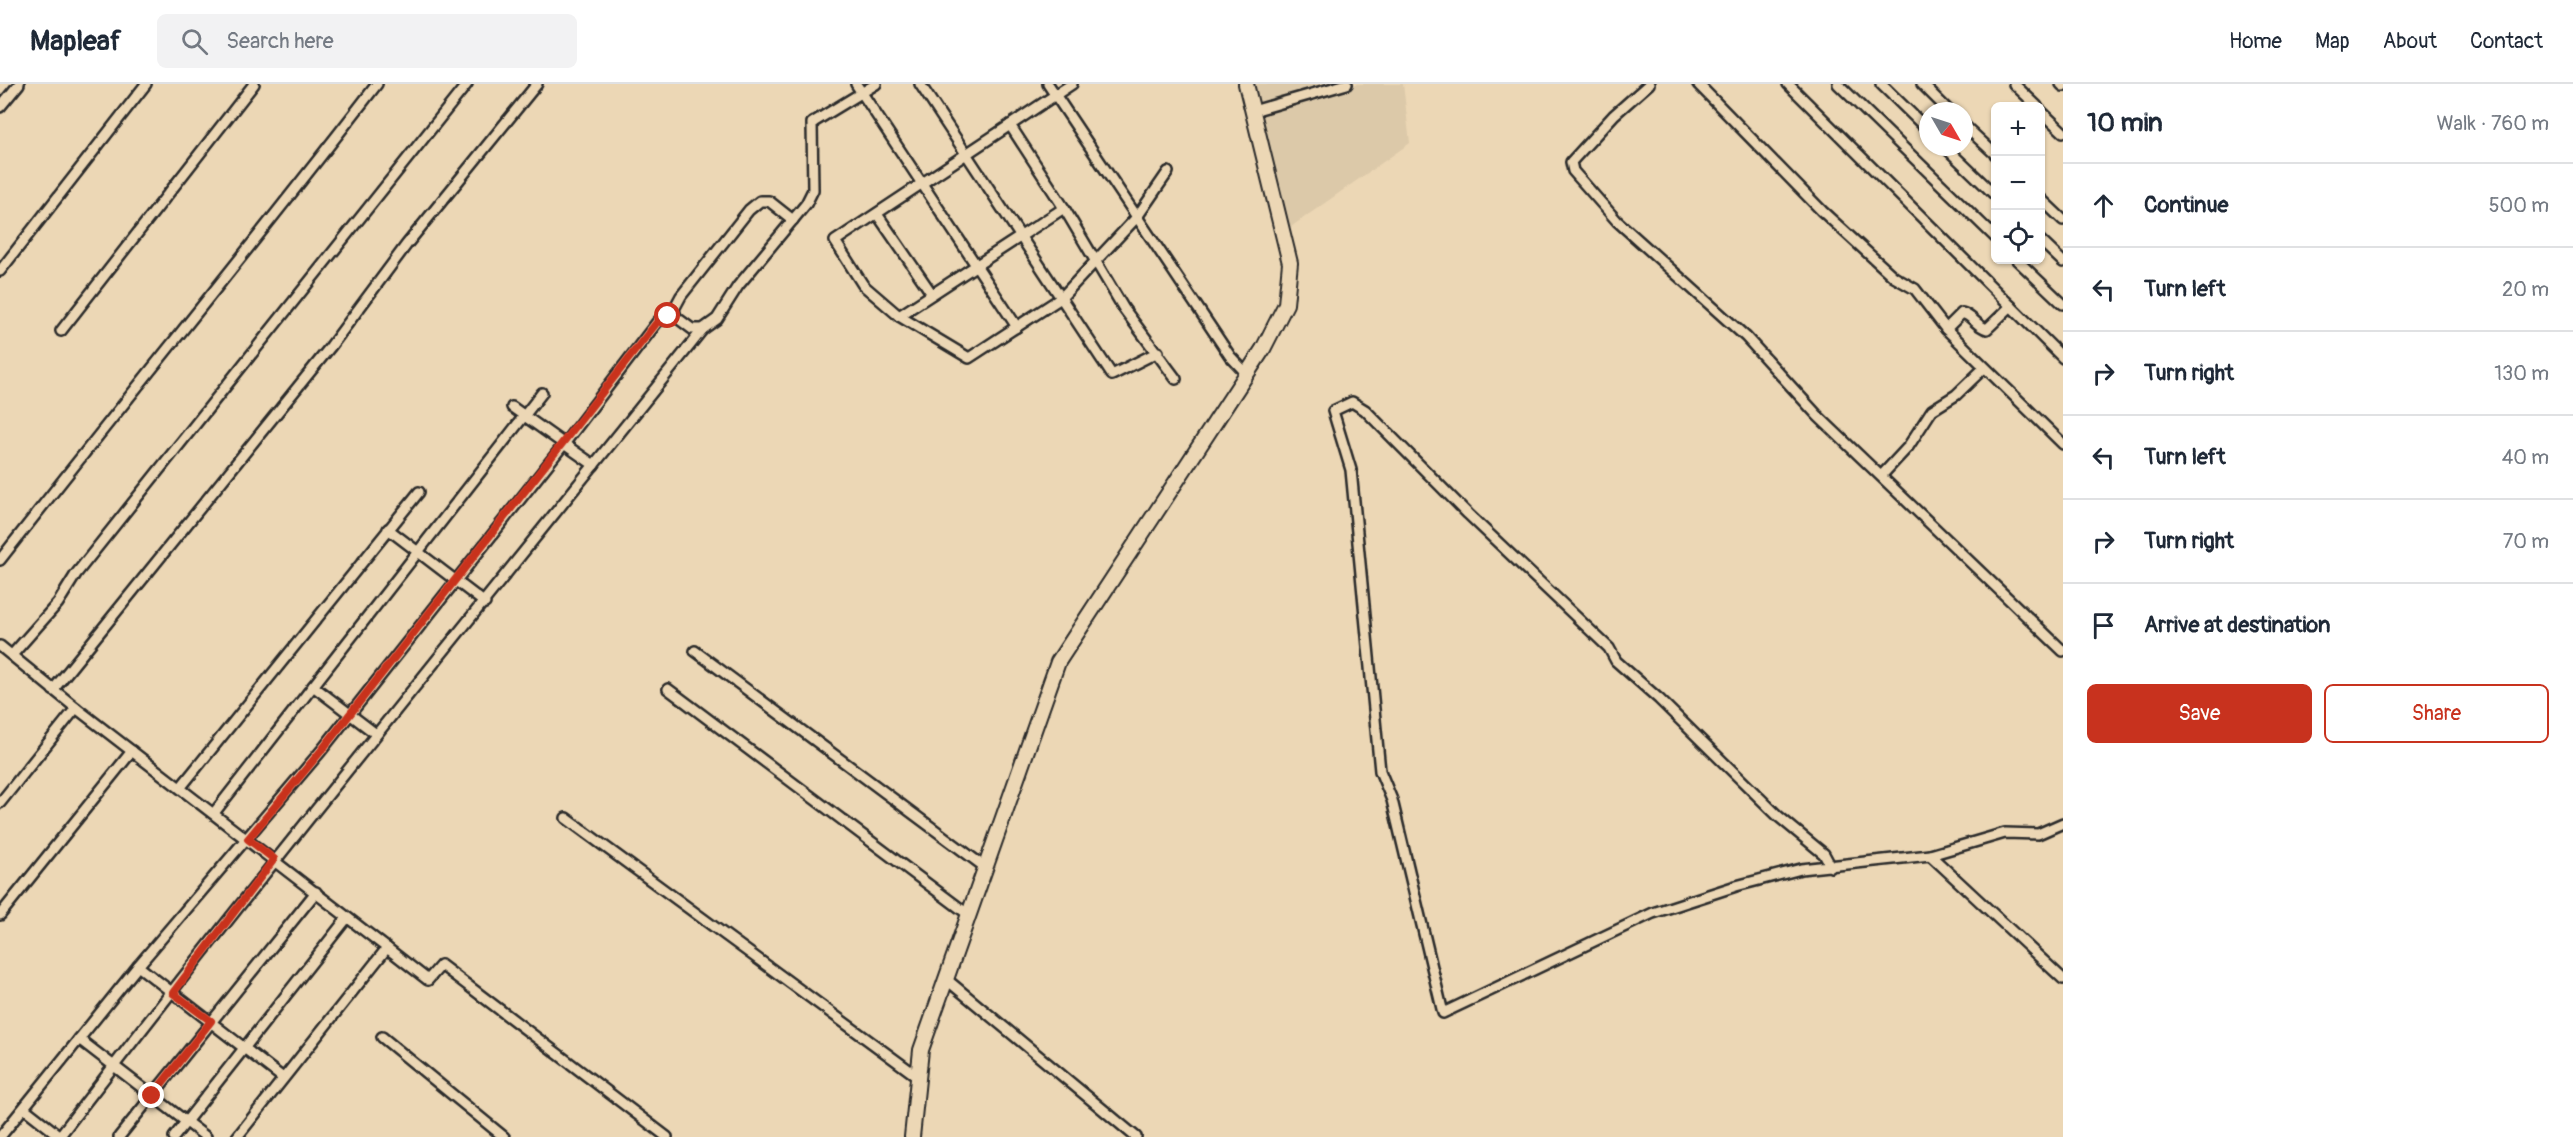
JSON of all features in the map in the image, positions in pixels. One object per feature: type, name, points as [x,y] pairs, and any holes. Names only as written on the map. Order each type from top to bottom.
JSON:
[{"type":"main road","points":[[912,1137],[921,1050],[1058,662],[1247,374],[1287,304],[1290,263],[1246,84]]},
{"type":"street","points":[[0,107],[19,84]]},
{"type":"street","points":[[0,271],[146,84]]},
{"type":"street","points":[[61,331],[254,84]]},
{"type":"street","points":[[0,560],[195,314],[242,259],[377,84]]},
{"type":"street","points":[[12,655],[58,603],[76,574],[467,84]]},
{"type":"street","points":[[53,690],[331,346],[407,244],[537,84]]},
{"type":"street","points":[[856,84],[1017,327]]},
{"type":"street","points":[[24,1108],[60,1137],[274,859],[485,603],[703,329],[717,319],[738,286],[806,204],[813,189],[812,123],[876,84]]},
{"type":"street","points":[[920,84],[1112,375],[1158,352]]},
{"type":"street","points":[[1048,84],[1230,356],[1247,374]]},
{"type":"street","points":[[1072,84],[835,241],[863,285],[899,316],[969,358],[1061,298],[1137,217],[1168,171]]},
{"type":"street","points":[[1253,111],[1347,84]]},
{"type":"street","points":[[1649,84],[1614,115],[1571,162],[1573,171],[1617,221],[1746,337],[1818,416],[2063,651]]},
{"type":"street","points":[[1698,84],[1822,211],[1894,277],[1915,289],[1946,329],[2063,444]]},
{"type":"street","points":[[1838,84],[1991,234]]},
{"type":"street","points":[[1881,84],[1919,121]]},
{"type":"street","points":[[1922,84],[1940,102]]},
{"type":"street","points":[[2014,84],[2033,102]]},
{"type":"street","points":[[1793,86],[2011,306],[2061,352]]},
{"type":"street","points":[[2045,115],[2063,132]]},
{"type":"street","points":[[1010,125],[1064,208],[1124,309],[1176,379]]},
{"type":"street","points":[[1973,134],[1991,151]]},
{"type":"street","points":[[1954,156],[1991,192]]},
{"type":"street","points":[[675,317],[674,309],[681,296],[748,210],[760,201],[769,201],[793,220]]},
{"type":"street","points":[[2045,203],[2063,220]]},
{"type":"street","points":[[899,316],[1064,208]]},
{"type":"street","points":[[877,214],[932,294]]},
{"type":"street","points":[[2045,245],[2063,262]]},
{"type":"street","points":[[2021,264],[2063,304]]},
{"type":"street","points":[[1946,329],[1962,313],[1969,315],[1979,327],[1988,329],[2011,306]]},
{"type":"street","points":[[0,1137],[138,966],[248,839],[350,713],[564,444],[658,321],[668,316],[675,317],[692,329],[703,329]]},
{"type":"street","points":[[1882,475],[1908,447],[1932,410],[1956,395],[1984,368]]},
{"type":"street","points":[[214,813],[542,393]]},
{"type":"street","points":[[1831,867],[1824,854],[1778,816],[1659,699],[1616,662],[1609,648],[1468,514],[1365,410],[1352,402],[1333,411],[1351,470],[1380,771],[1392,800],[1443,1013],[1653,913],[1801,869],[1831,867],[1930,855],[2005,833],[2038,834],[2063,823]]},
{"type":"street","points":[[512,407],[594,465]]},
{"type":"street","points":[[181,787],[419,492]]},
{"type":"street","points":[[388,529],[485,603]]},
{"type":"street","points":[[0,646],[76,708],[428,980],[441,965],[667,1137]]},
{"type":"street","points":[[695,651],[986,868]]},
{"type":"street","points":[[313,686],[376,734]]},
{"type":"street","points":[[668,689],[969,915]]},
{"type":"street","points":[[0,803],[76,708]]},
{"type":"street","points":[[0,915],[132,751]]},
{"type":"street","points":[[566,818],[917,1076]]},
{"type":"street","points":[[1930,855],[2063,980]]},
{"type":"street","points":[[119,1137],[316,892]]},
{"type":"street","points":[[174,1137],[347,918]]},
{"type":"street","points":[[237,1137],[387,948]]},
{"type":"street","points":[[138,966],[284,1078]]},
{"type":"street","points":[[946,979],[1136,1137]]},
{"type":"street","points":[[382,1037],[504,1137]]},
{"type":"street","points":[[79,1039],[206,1137]]},
{"type":"shaded area","points":[[1248,84],[1403,84],[1410,143],[1285,231]]},
{"type":"route","points":[[152,1096],[211,1021],[173,993],[274,859],[248,839],[456,581],[658,321],[668,316]]}]
